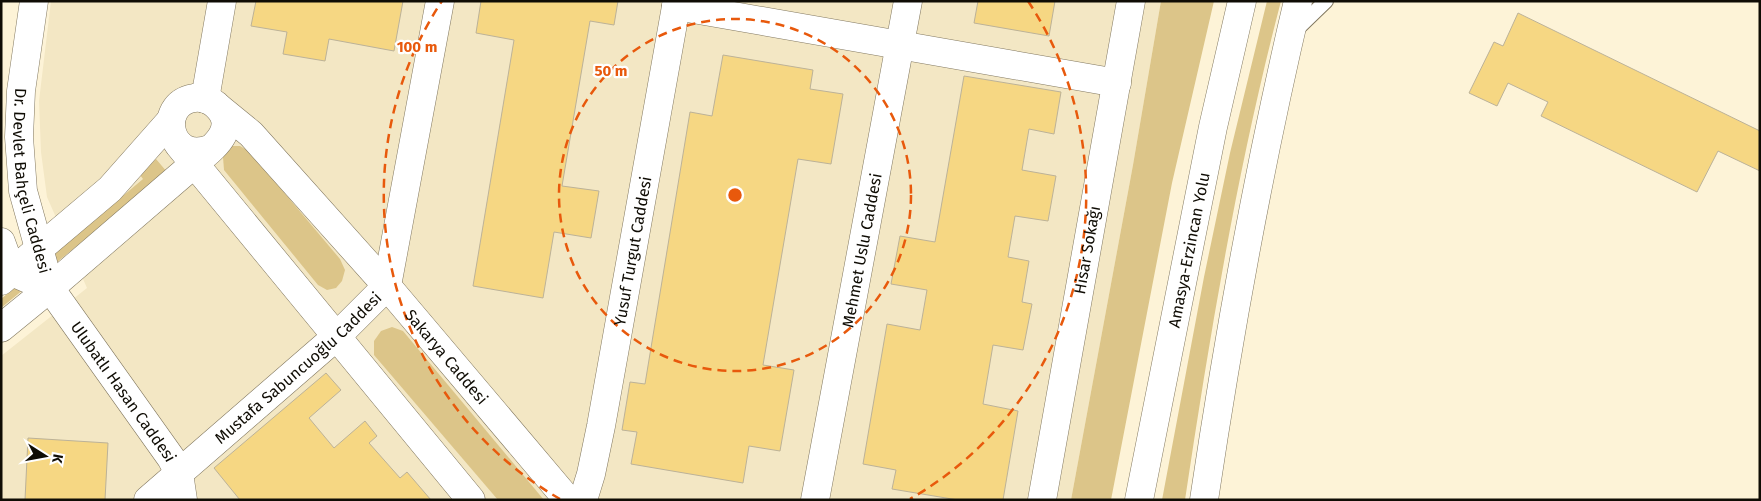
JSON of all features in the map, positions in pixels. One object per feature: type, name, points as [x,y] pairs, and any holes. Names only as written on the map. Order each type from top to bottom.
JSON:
[{"type":"main road","name":"Dr. Devlet Bahçeli Caddesi","points":[[34,1],[21,91],[19,137],[22,191],[50,288]]},
{"type":"main road","points":[[211,103],[222,1]]},
{"type":"main road","name":"Mustafa Sabuncuoğlu Caddesi","points":[[148,500],[337,336],[387,286],[440,1]]},
{"type":"main road","name":"Mehmet Uslu Caddesi","points":[[815,500],[908,1]]},
{"type":"main road","name":"Hisar Sokağı","points":[[1042,500],[1131,1]]},
{"type":"main road","name":"Amasya-Erzincan Yolu","points":[[1139,500],[1211,136],[1242,1]]},
{"type":"main road","points":[[1204,500],[1243,269],[1298,1]]},
{"type":"main road","points":[[676,4],[901,46],[1117,83]]},
{"type":"main road","name":"Yusuf Turgut Caddesi","points":[[583,500],[591,474],[601,426],[676,4]]},
{"type":"main road","points":[[5,268],[39,248],[110,189],[189,144],[219,142],[225,126],[222,112],[211,103],[196,98],[187,100],[174,112],[189,144],[337,336],[471,500]]},
{"type":"main road","name":"Sakarya Caddesi","points":[[211,103],[251,134],[387,286],[568,500]]},
{"type":"main road","points":[[1,328],[50,288],[189,144]]},
{"type":"main road","name":"Dr. Devlet Bahçeli Caddesi","points":[[1,242],[5,268],[50,288]]},
{"type":"main road","name":"Ulubatlı Hasan Caddesi","points":[[50,288],[171,458],[179,473],[183,500]]},
{"type":"lane","points":[[1290,35],[1326,1]]},
{"type":"shaded area","points":[[51,1],[1161,1],[1133,165],[1071,500],[1,500],[1,356],[87,288],[47,197],[41,152],[39,101]]},
{"type":"shaded area","points":[[1161,1],[1214,1],[1172,183],[1111,500],[1071,500],[1133,165]]},
{"type":"shaded area","points":[[1267,1],[1281,1],[1251,125],[1226,249],[1185,500],[1162,500],[1204,277],[1230,153]]},
{"type":"shaded area","points":[[230,146],[240,146],[250,152],[340,259],[345,270],[342,281],[336,288],[327,290],[318,285],[224,170],[223,157]]},
{"type":"shaded area","points":[[156,159],[167,172],[1,308],[1,299],[143,179],[140,175]]},
{"type":"shaded area","points":[[392,327],[403,331],[544,500],[498,500],[374,355],[374,341],[381,331]]},
{"type":"building","points":[[256,1],[403,1],[394,51],[329,39],[325,61],[283,54],[287,32],[251,26]]},
{"type":"building","points":[[481,1],[618,1],[614,25],[590,21],[562,186],[599,191],[591,238],[554,232],[543,298],[473,286],[514,40],[476,33]]},
{"type":"building","points":[[978,1],[1055,1],[1049,36],[974,23]]},
{"type":"building","points":[[1518,13],[1760,131],[1760,171],[1718,151],[1697,192],[1541,116],[1548,102],[1508,83],[1497,106],[1469,93],[1494,42],[1503,46]]},
{"type":"building","points":[[723,55],[813,70],[810,89],[843,94],[831,164],[798,159],[763,365],[794,370],[780,451],[749,446],[743,483],[631,464],[637,432],[622,430],[630,382],[645,384],[690,112],[712,116]]},
{"type":"building","points":[[964,76],[1061,92],[1054,134],[1029,129],[1022,170],[1056,176],[1048,221],[1015,216],[1008,257],[1029,261],[1022,302],[1032,304],[1023,350],[993,345],[983,404],[1018,411],[1003,500],[958,500],[892,489],[896,470],[863,464],[887,324],[920,330],[927,290],[891,284],[900,236],[935,242]]},
{"type":"building","points":[[326,373],[341,390],[309,418],[334,448],[365,421],[377,436],[369,443],[400,478],[407,472],[431,500],[240,500],[214,468]]},
{"type":"building","points":[[28,438],[108,443],[105,500],[25,500]]}]
